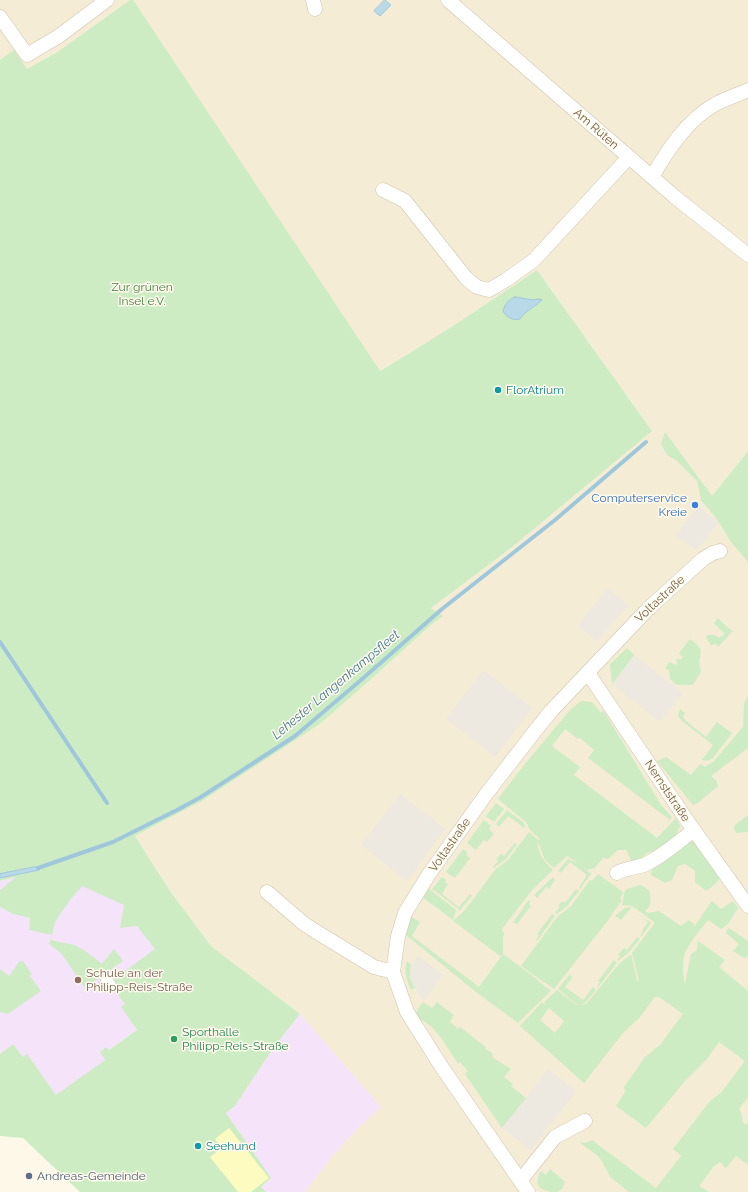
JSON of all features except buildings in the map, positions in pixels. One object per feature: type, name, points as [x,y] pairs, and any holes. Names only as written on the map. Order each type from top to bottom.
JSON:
[{"type":"street","points":[[0,17],[27,55],[59,36],[107,0]]},
{"type":"street","name":"Am Rüten","points":[[448,0],[675,197],[748,255]]},
{"type":"street","points":[[652,177],[669,149],[692,122],[713,105],[748,90]]},
{"type":"street","points":[[383,190],[405,201],[466,278],[477,287],[489,290],[534,260],[628,157]]},
{"type":"street","name":"Voltastraße","points":[[524,1186],[416,1028],[407,1012],[393,972],[398,936],[405,914],[429,874],[486,793],[552,710],[588,674],[648,609],[703,559],[708,555],[720,551]]},
{"type":"street","name":"Nernststraße","points":[[588,674],[694,830],[748,906]]},
{"type":"street","points":[[617,873],[622,870],[647,863],[665,852],[694,830]]},
{"type":"street","points":[[267,892],[303,923],[328,939],[374,967],[393,972]]},
{"type":"street","points":[[524,1186],[555,1137],[585,1121]]},
{"type":"shaded area","points":[[0,0],[748,0],[748,451],[712,496],[748,552],[748,1192],[305,1192],[328,1161],[358,1128],[381,1107],[300,1014],[211,946],[170,891],[135,836],[202,801],[320,724],[442,616],[431,608],[652,431],[537,270],[453,326],[371,376],[59,51],[27,69],[0,60]]},
{"type":"shaded area","points":[[698,506],[719,523],[696,550],[676,536]]},
{"type":"shaded area","points":[[607,588],[628,605],[597,641],[578,626]]},
{"type":"shaded area","points":[[634,655],[683,693],[660,722],[612,684]]},
{"type":"shaded area","points":[[483,670],[532,708],[495,757],[446,719]]},
{"type":"shaded area","points":[[400,794],[445,829],[407,881],[361,845]]},
{"type":"shaded area","name":"Schule an der Philipp-Reis-Straße","points":[[106,852],[191,954],[122,1007],[137,1030],[109,1050],[100,1052],[106,1060],[56,1096],[27,1054],[23,1058],[13,1044],[0,1054],[0,881]]},
{"type":"shaded area","points":[[418,956],[443,975],[424,1001],[411,982],[411,965]]},
{"type":"shaded area","points":[[300,1014],[381,1107],[358,1128],[328,1161],[305,1192],[266,1192],[261,1187],[271,1179],[226,1113],[235,1106],[274,1047]]},
{"type":"shaded area","points":[[548,1069],[576,1091],[531,1150],[502,1128]]},
{"type":"green space","name":"Zur grünen Insel e.V.","points":[[130,0],[133,0],[380,371],[453,326],[537,270],[652,431],[512,547],[431,608],[443,616],[432,624],[320,724],[202,801],[135,836],[170,891],[211,946],[300,1014],[274,1047],[235,1106],[226,1113],[271,1178],[261,1187],[266,1192],[80,1192],[23,1138],[0,1136],[0,1054],[13,1044],[23,1057],[27,1054],[56,1095],[105,1060],[100,1052],[106,1047],[109,1050],[137,1030],[121,1007],[125,1004],[109,983],[155,949],[137,926],[120,928],[124,905],[82,886],[70,900],[55,922],[51,940],[74,945],[84,950],[102,964],[114,949],[123,961],[85,988],[61,953],[49,944],[52,935],[29,930],[30,918],[13,914],[0,907],[0,890],[16,877],[0,881],[0,60],[14,50],[27,69],[59,51]]},
{"type":"green space","points":[[665,432],[712,496],[748,451],[748,562],[731,542],[716,518],[701,500],[697,481],[676,460],[667,455],[661,444]]},
{"type":"green space","points":[[718,618],[733,631],[718,647],[716,644],[711,645],[706,638],[707,635],[715,635],[719,638],[725,634],[714,623]]},
{"type":"green space","points":[[690,639],[699,647],[701,651],[701,671],[692,685],[677,685],[670,679],[669,670],[665,669],[669,662],[677,665],[678,663],[676,661],[678,658],[680,660],[683,657],[679,653]]},
{"type":"green space","points":[[627,648],[634,655],[612,684],[610,664]]},
{"type":"green space","points":[[748,696],[748,748],[711,776],[716,780],[718,786],[698,803],[693,805],[657,761],[666,757],[691,775],[700,764],[705,767],[714,761],[743,727],[744,703]]},
{"type":"green space","points":[[581,701],[592,702],[601,713],[603,710],[661,805],[672,817],[670,820],[588,758],[594,750],[580,738],[578,739],[565,729],[552,746],[580,767],[574,775],[657,838],[676,818],[680,826],[677,833],[680,839],[658,850],[647,853],[638,861],[631,860],[626,850],[618,850],[608,859],[603,858],[595,868],[587,870],[583,867],[591,874],[580,889],[579,888],[587,875],[570,862],[561,873],[558,871],[568,859],[579,864],[567,856],[554,868],[545,860],[538,842],[540,854],[544,861],[553,870],[532,890],[502,929],[504,934],[503,954],[500,956],[453,921],[465,910],[495,870],[508,860],[529,832],[538,840],[540,839],[530,830],[526,822],[498,799],[570,710]]},
{"type":"green space","points":[[680,709],[685,713],[683,717],[685,720],[706,737],[717,722],[732,733],[713,758],[707,761],[702,760],[713,745],[682,721],[678,716]]},
{"type":"green space","points":[[496,803],[504,809],[494,822],[486,816]]},
{"type":"green space","points":[[507,810],[524,823],[524,828],[508,816],[499,827],[496,824]]},
{"type":"green space","points":[[748,815],[748,832],[736,833],[734,829],[735,825]]},
{"type":"green space","points":[[484,820],[491,826],[489,829],[494,834],[487,842],[484,840],[476,850],[467,843]]},
{"type":"green space","points":[[697,841],[721,874],[717,882],[711,888],[706,891],[695,882],[695,871],[685,864],[678,866],[672,880],[665,883],[651,875],[654,860],[684,847],[686,842]]},
{"type":"green space","points":[[515,843],[517,844],[507,858],[494,868],[493,867],[498,861],[496,860],[501,854],[504,856]]},
{"type":"green space","points":[[463,849],[467,852],[466,855],[470,858],[455,878],[446,872]]},
{"type":"green space","points":[[598,874],[623,892],[620,899],[622,900],[609,919],[554,989],[521,966],[558,916],[571,906],[590,880],[592,881]]},
{"type":"green space","points":[[442,877],[448,884],[442,894],[459,907],[470,894],[472,896],[460,910],[432,889]]},
{"type":"green space","points":[[553,877],[555,880],[549,889],[546,887],[537,898],[534,895]]},
{"type":"green space","points":[[423,884],[456,910],[453,920],[417,893]]},
{"type":"green space","points":[[641,885],[649,890],[650,905],[645,911],[648,913],[659,911],[681,926],[689,920],[694,924],[694,927],[712,901],[721,909],[733,901],[738,908],[728,924],[721,929],[708,920],[687,949],[683,964],[685,984],[691,954],[696,951],[698,941],[725,960],[719,967],[748,991],[748,1097],[739,1109],[745,1125],[747,1123],[748,1124],[748,1165],[736,1156],[726,1168],[720,1162],[713,1167],[699,1186],[709,1192],[629,1192],[610,1177],[598,1156],[579,1142],[586,1143],[592,1140],[656,1188],[681,1156],[673,1149],[710,1101],[721,1093],[745,1061],[719,1042],[707,1059],[685,1081],[646,1128],[616,1106],[625,1092],[624,1087],[645,1057],[660,1045],[683,1014],[659,997],[655,997],[640,1017],[623,1033],[584,1083],[520,1026],[542,1002],[547,1006],[544,1002],[557,990],[577,1005],[586,1004],[619,964],[631,954],[637,980],[639,981],[632,953],[654,924],[655,927],[654,922],[632,906],[622,905],[626,889]],"holes":[[[549,1008],[564,1021],[555,1033],[540,1020]]]},
{"type":"green space","points":[[576,889],[579,891],[568,905],[557,914],[555,913],[560,907],[558,906],[562,901],[565,903]]},
{"type":"green space","points":[[529,900],[531,901],[529,904],[531,906],[517,924],[513,922]]},
{"type":"green space","points":[[625,908],[631,908],[621,920],[615,916]]},
{"type":"green space","points":[[636,912],[651,923],[641,937],[642,930],[648,922]]},
{"type":"green space","points":[[552,914],[555,916],[537,941],[536,940],[539,935],[537,934]]},
{"type":"green space","points":[[411,917],[420,922],[412,936],[479,987],[503,954],[551,991],[518,1023],[476,992],[406,935]]},
{"type":"green space","points":[[729,928],[748,941],[748,955],[746,958],[733,951],[739,944],[726,933]]},
{"type":"green space","points":[[637,937],[640,939],[629,952],[618,961],[617,960],[620,956],[618,955],[624,948],[627,950]]},
{"type":"green space","points":[[614,960],[617,963],[598,987],[597,986],[600,982],[598,981]]},
{"type":"green space","points":[[23,961],[32,974],[30,976],[41,991],[8,1014],[0,1012],[0,969],[9,976],[19,962]]},
{"type":"green space","points":[[407,961],[411,965],[410,977],[415,988],[411,990],[405,972]]},
{"type":"green space","points":[[570,974],[572,978],[565,987],[583,1000],[593,987],[596,990],[585,1003],[578,1005],[558,989]]},
{"type":"green space","points":[[423,1002],[432,1008],[437,1002],[454,1015],[450,1022],[458,1029],[460,1027],[486,1047],[485,1048],[493,1054],[492,1057],[511,1069],[504,1077],[513,1084],[511,1086],[526,1098],[502,1128],[465,1074],[468,1071],[460,1062],[458,1064],[436,1032],[414,1015]]},
{"type":"green space","points":[[550,1169],[565,1182],[563,1188],[558,1192],[544,1190],[538,1185],[537,1181],[541,1171],[546,1175]]},
{"type":"sand","points":[[229,1128],[269,1178],[251,1192],[238,1192],[210,1157],[222,1148],[215,1139]]},
{"type":"water","points":[[385,0],[391,5],[380,16],[374,11]]},
{"type":"water","points":[[515,297],[542,300],[520,319],[512,319],[503,311],[507,302]]},
{"type":"water","points":[[34,867],[42,867],[39,870],[0,878],[0,874]]},
{"type":"waterway","name":"Lehester Langenkampsfleet","points":[[38,868],[113,842],[177,810],[201,797],[295,736],[442,609],[555,520],[646,442]]},
{"type":"waterway","points":[[0,642],[107,803]]},
{"type":"place","name":"FlorAtrium","points":[[498,390]]},
{"type":"place","name":"Computerservice Kreie","points":[[695,505]]},
{"type":"place","name":"Schule an der Philipp-Reis-Straße","points":[[78,980]]},
{"type":"place","name":"Sporthalle Philipp-Reis-Straße","points":[[174,1039]]},
{"type":"place","name":"Seehund","points":[[198,1146]]},
{"type":"place","name":"Andreas-Gemeinde","points":[[29,1176]]}]
